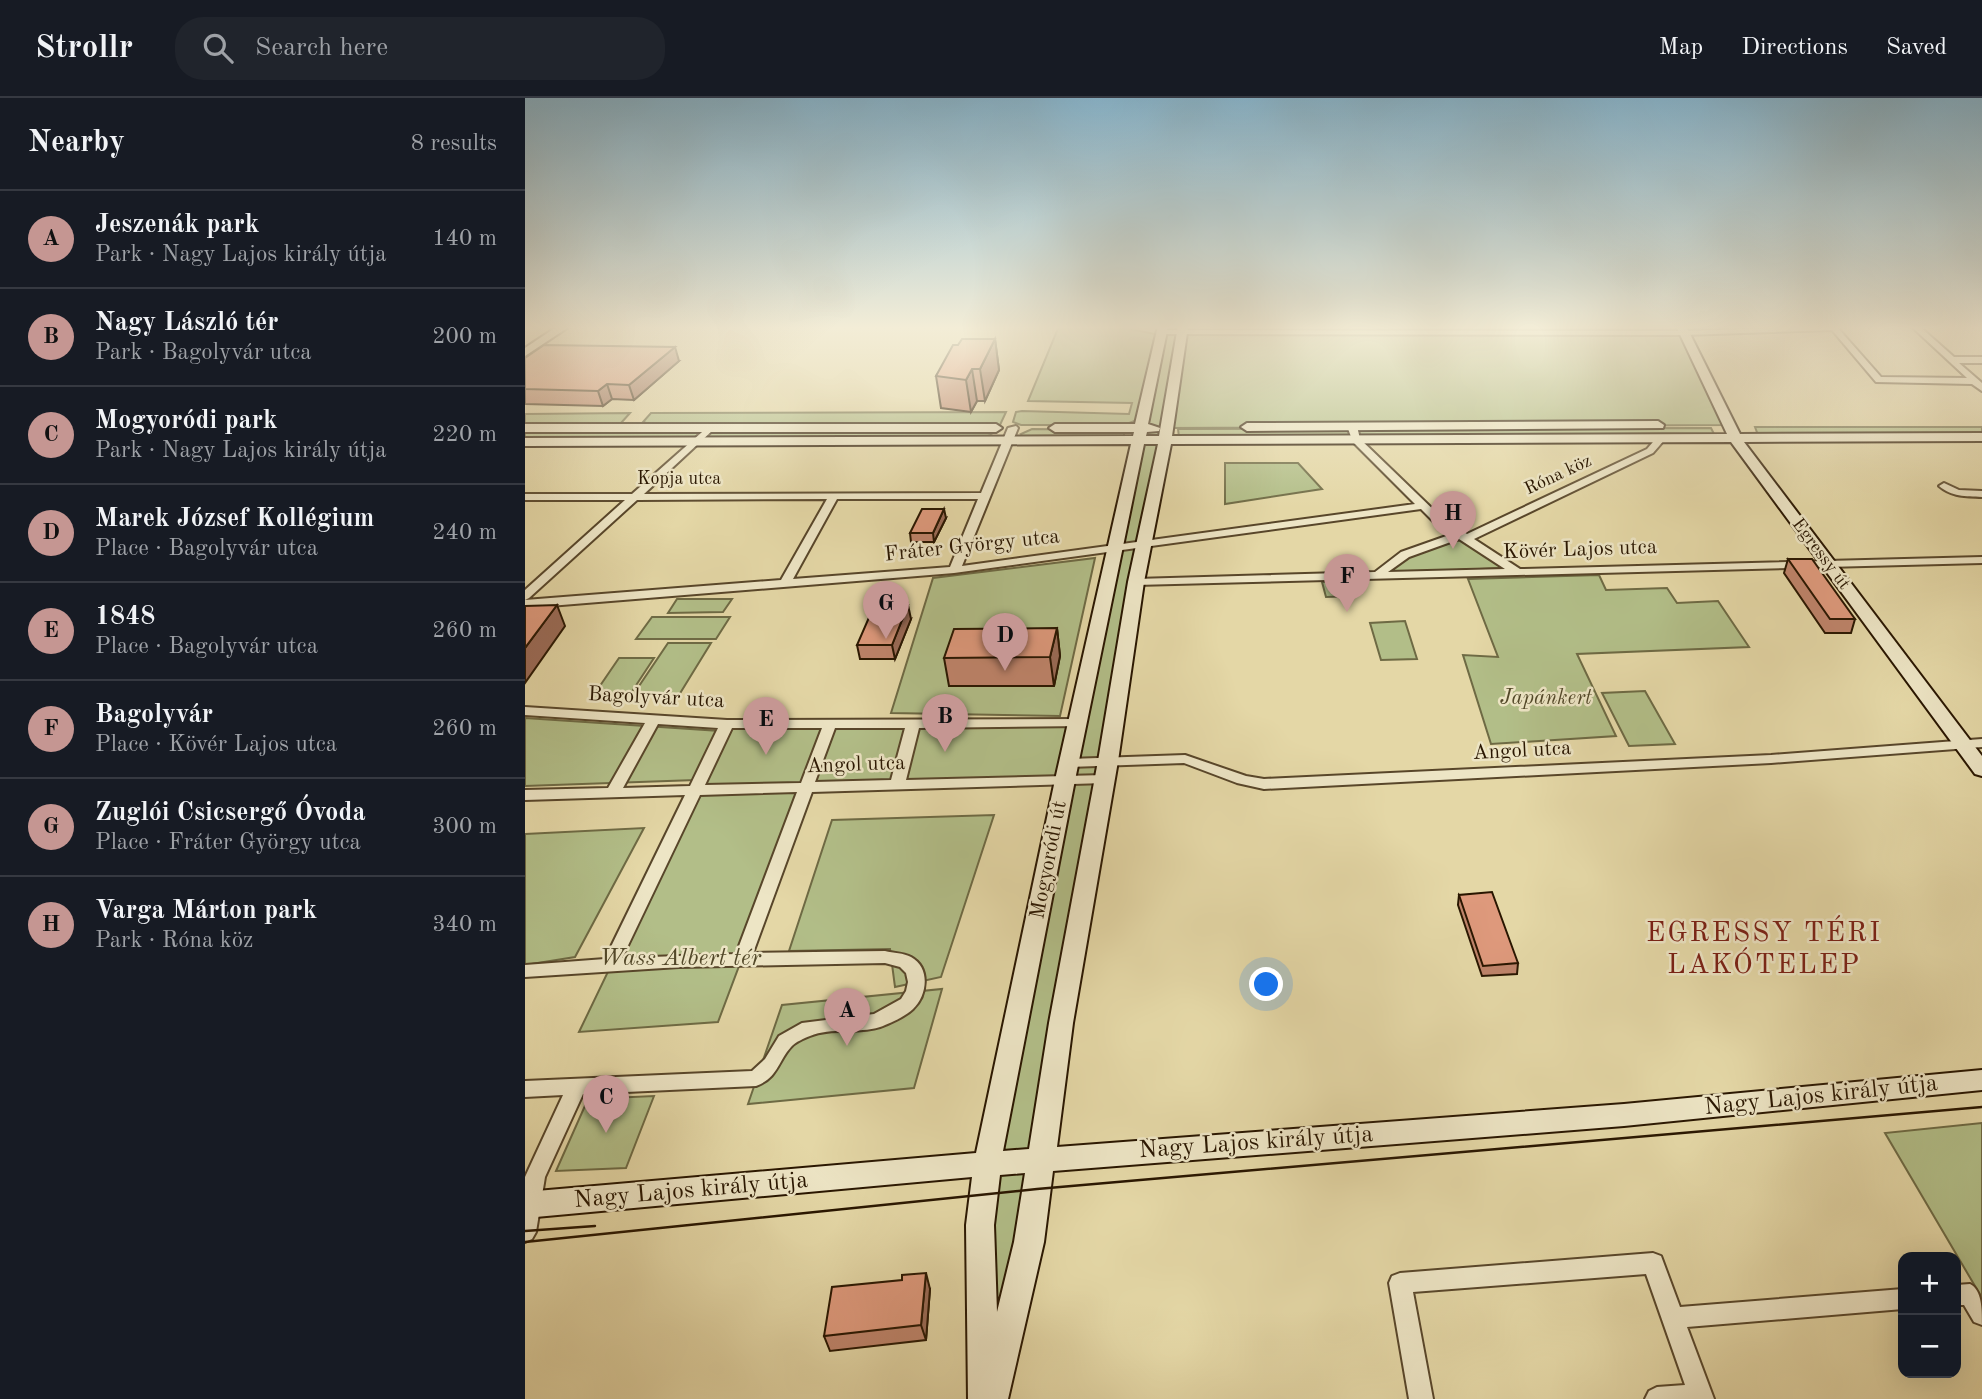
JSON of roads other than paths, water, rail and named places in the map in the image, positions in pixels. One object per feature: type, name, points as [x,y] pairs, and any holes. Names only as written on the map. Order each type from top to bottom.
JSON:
[{"type":"street","name":"Mogyoródi út","points":[[984,1399],[980,1225],[987,1164],[1067,771],[1150,387]]},
{"type":"street","name":"Mogyoródi út","points":[[992,1399],[1029,1242],[1061,1023],[1107,770],[1136,582],[1174,387]]},
{"type":"street","name":"Egressy út","points":[[1710,387],[1731,431],[1982,770]]},
{"type":"street","points":[[525,428],[1013,428],[1356,440],[1661,438],[1731,431],[1982,425]]},
{"type":"street","points":[[1166,434],[1352,426],[1982,436]]},
{"type":"street","points":[[1352,426],[1356,440],[1421,506],[1517,572]]},
{"type":"street","points":[[525,596],[710,428]]},
{"type":"street","points":[[954,570],[1013,428]]},
{"type":"street","points":[[525,442],[1006,441],[1140,434]]},
{"type":"street","name":"Róna köz","points":[[1378,576],[1386,565],[1398,556],[1463,537],[1650,451],[1661,438]]},
{"type":"street","points":[[1944,486],[1957,493],[1982,494]]},
{"type":"street","points":[[785,583],[834,496]]},
{"type":"street","name":"Kopja utca","points":[[525,497],[984,496]]},
{"type":"street","name":"Fráter György utca","points":[[525,604],[954,570],[1421,506]]},
{"type":"street","name":"Kövér Lajos utca","points":[[1136,582],[1982,560]]},
{"type":"street","name":"Bagolyvár utca","points":[[525,711],[727,724],[1078,723]]},
{"type":"street","points":[[613,793],[653,719]]},
{"type":"street","points":[[610,966],[727,724]]},
{"type":"street","points":[[742,960],[830,724]]},
{"type":"street","points":[[897,785],[913,724]]},
{"type":"street","name":"Angol utca","points":[[525,795],[897,785],[1107,770],[1185,759],[1202,763],[1228,777],[1264,785],[1771,760],[1982,743]]},
{"type":"street","points":[[525,971],[742,960],[885,957],[906,962],[914,970],[917,982],[915,992],[907,1004],[877,1021],[808,1028],[785,1041],[772,1064],[756,1078],[525,1088]]},
{"type":"street","name":"Nagy Lajos király útja","points":[[577,1086],[535,1177],[527,1214],[987,1164],[1610,1116],[1982,1080]]},
{"type":"street","points":[[1421,1399],[1400,1283],[1653,1264],[1701,1397],[1657,1399]]},
{"type":"street","points":[[1963,1294],[1982,1314]]},
{"type":"street","points":[[1673,1318],[1898,1299]]},
{"type":"tram line","points":[[525,1242],[1037,1189],[1982,1107]]},
{"type":"tram line","points":[[525,1231],[595,1226]]},
{"type":"place","name":"Varga Márton park","points":[[1453,549]]},
{"type":"place","name":"Bagolyvár","points":[[1347,612]]},
{"type":"place","name":"Zuglói Csicsergő Óvoda","points":[[886,639]]},
{"type":"place","name":"Marek József Kollégium","points":[[1005,671]]},
{"type":"place","name":"Nagy László tér","points":[[945,752]]},
{"type":"place","name":"1848","points":[[766,755]]},
{"type":"place","name":"Jeszenák park","points":[[847,1046]]},
{"type":"place","name":"Mogyoródi park","points":[[606,1133]]},
{"type":"district","name":"EGRESSY TÉRI LAKÓTELEP","points":[[1764,950]]},
{"type":"park label","name":"Japánkert","points":[[1546,698]]},
{"type":"park label","name":"Wass Albert tér","points":[[680,959]]}]
